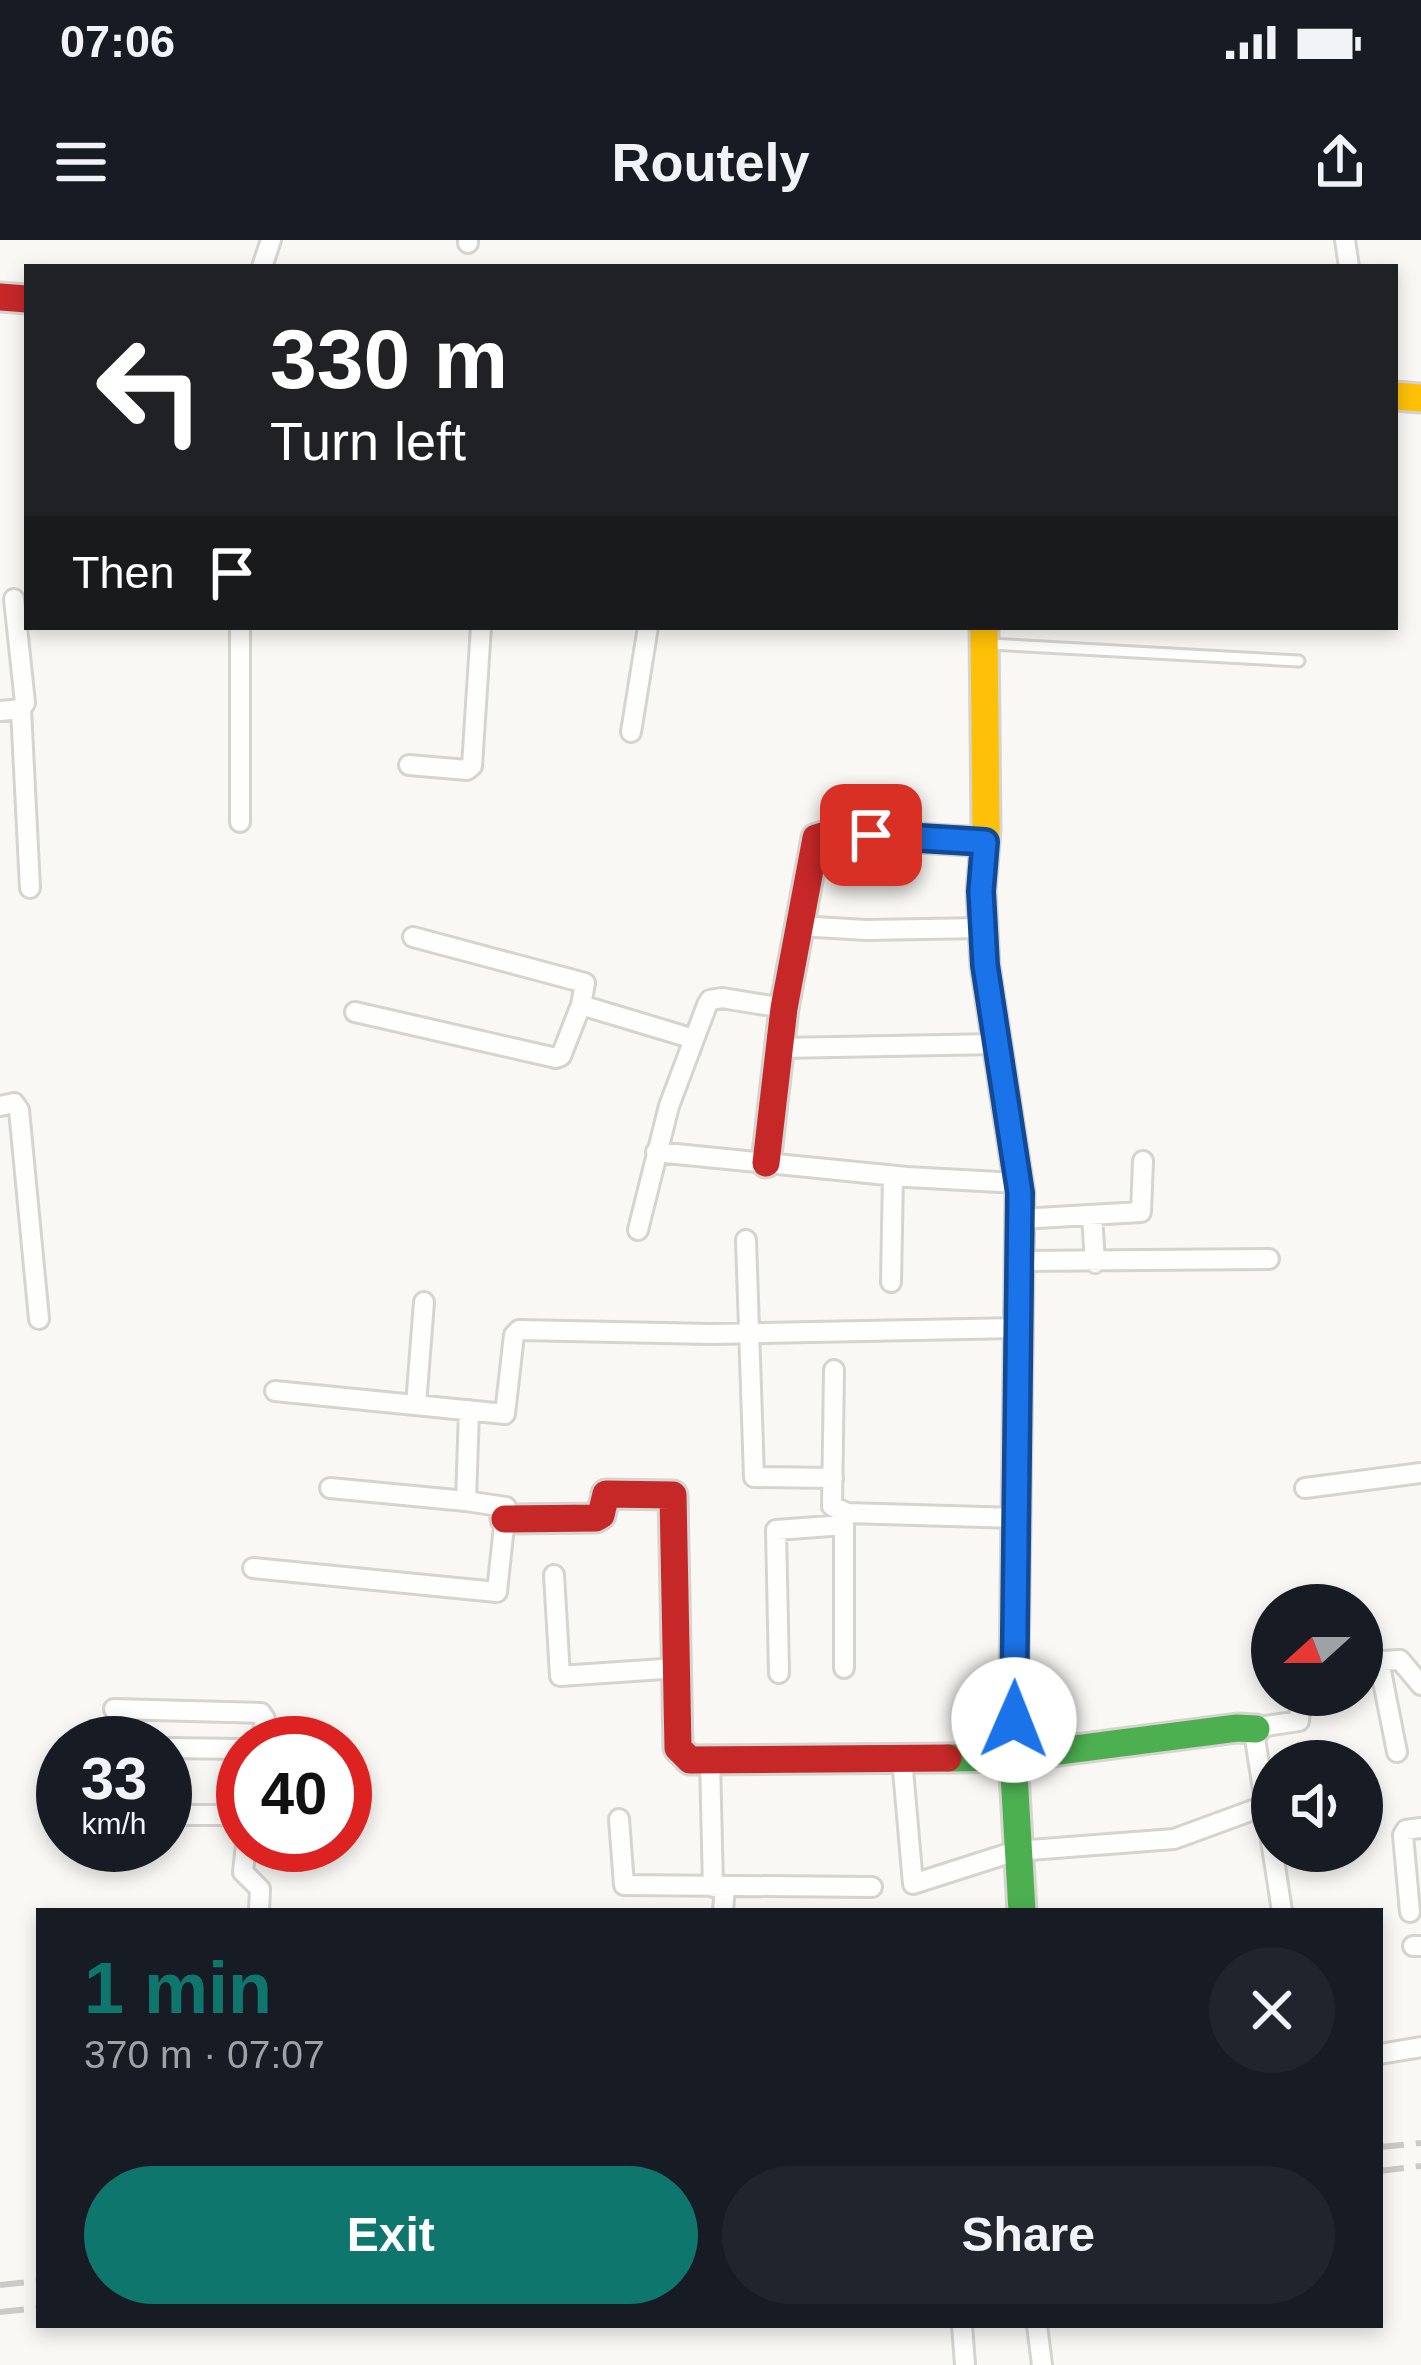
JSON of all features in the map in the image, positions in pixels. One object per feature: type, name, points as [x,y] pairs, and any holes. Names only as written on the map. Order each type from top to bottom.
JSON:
[{"type":"street","points":[[14,599],[26,703],[21,709],[30,888]]},
{"type":"street","points":[[240,630],[240,822]]},
{"type":"street","points":[[409,765],[467,770],[472,766],[481,630]]},
{"type":"street","points":[[631,732],[648,630]]},
{"type":"street","points":[[985,635],[983,928],[1019,1183],[1013,1757],[1022,1908]]},
{"type":"street","points":[[0,711],[21,709]]},
{"type":"street","points":[[766,1163],[784,1008],[813,844],[823,834],[985,842]]},
{"type":"street","points":[[799,926],[983,928]]},
{"type":"street","points":[[355,1012],[558,1058],[581,1005],[584,983],[413,937]]},
{"type":"street","points":[[638,1230],[656,1152],[707,1005],[716,998],[784,1008]]},
{"type":"street","points":[[581,1005],[694,1039]]},
{"type":"street","points":[[780,1048],[998,1044]]},
{"type":"street","points":[[0,1106],[14,1103],[19,1110],[39,1319]]},
{"type":"street","points":[[656,1152],[893,1176],[1019,1183]]},
{"type":"street","points":[[1020,1219],[1143,1210],[1143,1161]]},
{"type":"street","points":[[892,1282],[893,1176]]},
{"type":"street","points":[[1092,1214],[1095,1263]]},
{"type":"street","points":[[746,1240],[754,1477],[832,1478]]},
{"type":"street","points":[[1019,1261],[1269,1259]]},
{"type":"street","points":[[416,1405],[424,1303]]},
{"type":"street","points":[[274,1391],[506,1413],[514,1335],[519,1330],[748,1333],[1018,1328]]},
{"type":"street","points":[[834,1370],[832,1508],[846,1519]]},
{"type":"street","points":[[466,1501],[469,1410]]},
{"type":"street","points":[[1305,1488],[1421,1473]]},
{"type":"street","points":[[253,1568],[495,1593],[503,1504],[330,1488]]},
{"type":"street","points":[[505,1519],[596,1519],[606,1494],[673,1495],[678,1748],[685,1759],[1013,1757],[1237,1727],[1256,1729],[1299,1721],[1299,1716]]},
{"type":"street","points":[[779,1673],[776,1530],[846,1519],[1016,1518]]},
{"type":"street","points":[[844,1668],[846,1519]]},
{"type":"street","points":[[554,1575],[560,1676],[678,1668]]},
{"type":"street","points":[[1383,1661],[1403,1662],[1421,1685]]},
{"type":"street","points":[[1383,1705],[1397,1752]]},
{"type":"street","points":[[114,1709],[263,1716]]},
{"type":"street","points":[[1256,1729],[1257,1740]]},
{"type":"street","points":[[902,1758],[913,1884],[1016,1851],[1164,1841],[1251,1811]]},
{"type":"street","points":[[710,1760],[722,1908]]},
{"type":"street","points":[[620,1819],[624,1885],[872,1887]]},
{"type":"street","points":[[1410,1912],[1403,1834],[1421,1828]]},
{"type":"street","points":[[243,1872],[260,1888],[259,1908]]},
{"type":"street","points":[[1275,1872],[1281,1908]]},
{"type":"street","points":[[1383,2053],[1421,2047]]},
{"type":"street","points":[[962,2328],[965,2365]]},
{"type":"street","points":[[1036,2328],[1042,2365]]},
{"type":"lane","points":[[985,635],[1298,661]]},
{"type":"railway","points":[[1383,2147],[1421,2143]]},
{"type":"railway","points":[[1383,2171],[1421,2166]]},
{"type":"railway","points":[[0,2285],[36,2281]]},
{"type":"railway","points":[[0,2312],[36,2308]]},
{"type":"traffic: fast","points":[[1005,1096],[1020,1194],[1013,1757],[1022,1908]]},
{"type":"traffic: fast","points":[[948,1758],[1013,1757],[1256,1729]]},
{"type":"traffic: slow","points":[[1398,396],[1421,398]]},
{"type":"traffic: slow","points":[[984,630],[986,830],[981,891],[985,966],[1005,1096]]},
{"type":"traffic: jam","points":[[0,297],[24,299]]},
{"type":"traffic: jam","points":[[766,1163],[784,1008],[816,838],[833,833],[985,842]]},
{"type":"traffic: jam","points":[[505,1519],[596,1518],[606,1494],[673,1495],[678,1748],[690,1760],[948,1758]]},
{"type":"route","points":[[871,835],[985,842],[981,891],[985,965],[1020,1193],[1014,1720]]}]
